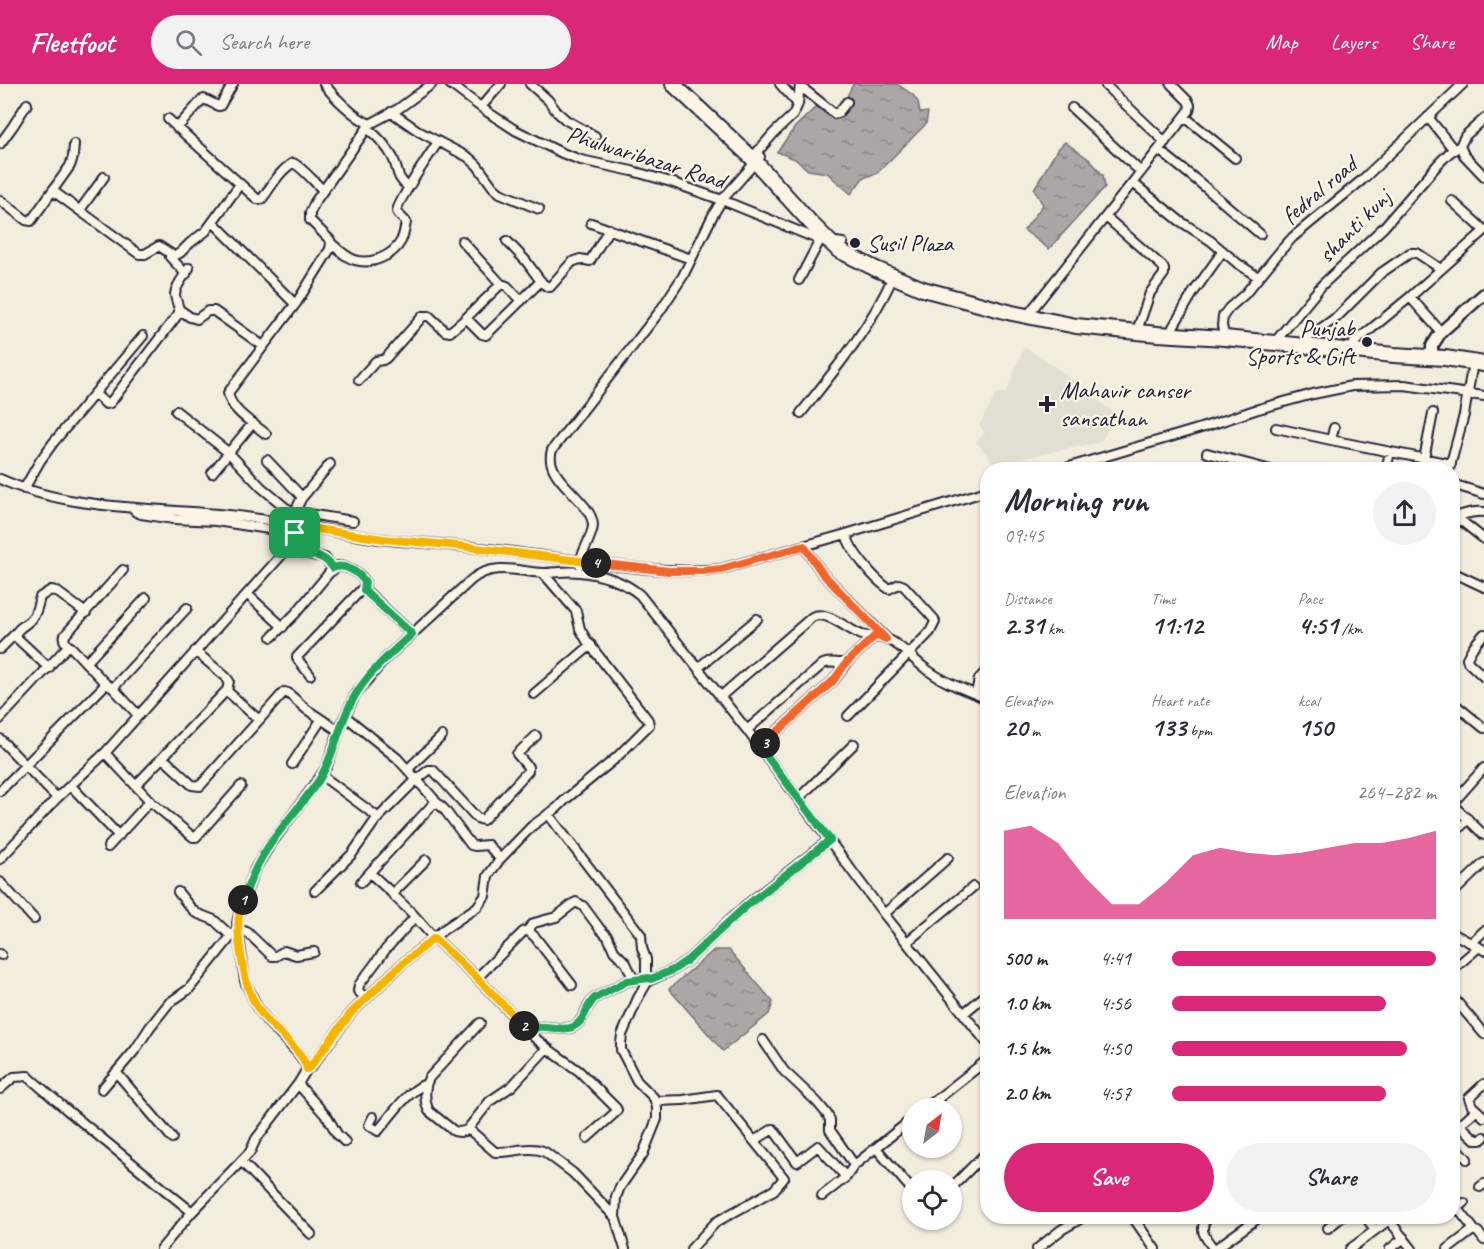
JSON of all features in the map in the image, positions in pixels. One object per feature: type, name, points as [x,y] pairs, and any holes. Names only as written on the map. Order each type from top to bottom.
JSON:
[{"type":"highway","points":[[674,84],[702,105]]},
{"type":"highway","points":[[684,84],[702,105],[826,228],[830,242],[849,256],[923,289],[1030,313],[1173,327],[1294,346],[1432,354],[1446,351],[1480,361]]},
{"type":"highway","points":[[830,242],[926,282],[1076,326],[1108,330],[1306,339],[1432,354]]},
{"type":"street","points":[[177,128],[202,100],[220,105],[233,84]]},
{"type":"street","points":[[324,84],[335,97],[369,126],[388,150],[399,178],[408,187]]},
{"type":"street","points":[[432,84],[369,126],[324,190],[310,213],[310,220],[344,255],[356,260],[363,262],[375,260],[391,252],[403,236],[406,222],[398,213],[397,207],[438,142]]},
{"type":"street","name":"Phulwaribazar Road","points":[[450,84],[515,130],[562,153],[581,160],[671,182],[830,242]]},
{"type":"street","points":[[481,107],[501,84]]},
{"type":"street","points":[[530,84],[566,120],[595,136]]},
{"type":"street","points":[[780,84],[798,104]]},
{"type":"street","points":[[1030,313],[1189,111],[1190,105],[1171,84]]},
{"type":"street","name":"fedral road","points":[[1224,334],[1223,316],[1245,294],[1293,237],[1348,193],[1463,84]]},
{"type":"street","points":[[578,571],[592,531],[592,519],[556,474],[550,456],[552,450],[676,289],[722,200],[774,133],[793,115],[798,104],[800,85]]},
{"type":"street","points":[[800,85],[835,114],[847,102]]},
{"type":"street","points":[[1106,86],[1165,142]]},
{"type":"street","points":[[0,144],[27,104]]},
{"type":"street","points":[[1072,108],[1141,172]]},
{"type":"street","points":[[391,112],[410,126],[472,160],[493,188],[500,193],[539,209]]},
{"type":"street","points":[[1185,117],[1235,158]]},
{"type":"street","points":[[1428,117],[1484,176]]},
{"type":"street","points":[[168,119],[260,200],[288,165],[293,163],[297,164],[311,180],[324,190]]},
{"type":"street","name":"shanti kunj","points":[[1279,337],[1322,285],[1384,226],[1439,163],[1457,148],[1465,136],[1484,119]]},
{"type":"street","points":[[0,200],[28,221],[33,219],[72,161],[74,144]]},
{"type":"street","points":[[1159,150],[1260,234]]},
{"type":"street","points":[[80,210],[104,177]]},
{"type":"street","points":[[1133,183],[1203,235],[1236,263],[1258,277]]},
{"type":"street","points":[[53,190],[142,255],[159,246],[171,255],[177,255],[213,222],[240,184]]},
{"type":"street","points":[[1354,343],[1410,297],[1484,230],[1452,201]]},
{"type":"street","points":[[1106,217],[1164,269],[1161,279],[1150,293],[1139,325]]},
{"type":"street","points":[[213,222],[295,304]]},
{"type":"street","points":[[591,223],[691,259]]},
{"type":"street","points":[[507,241],[545,286],[550,287],[573,262],[580,259],[590,261],[609,229]]},
{"type":"street","points":[[462,241],[501,284],[507,286],[521,301]]},
{"type":"street","points":[[799,280],[830,242]]},
{"type":"street","points":[[266,434],[235,407],[228,393],[295,304],[325,258],[331,243]]},
{"type":"street","points":[[1173,327],[1222,251]]},
{"type":"street","points":[[1306,339],[1337,317],[1382,273],[1410,253],[1414,252],[1441,269]]},
{"type":"street","points":[[95,394],[106,404],[110,403],[177,316],[176,292],[188,271],[170,257]]},
{"type":"street","points":[[801,413],[860,336],[893,277]]},
{"type":"street","points":[[465,319],[486,335],[541,281]]},
{"type":"street","points":[[358,380],[376,361],[385,359],[423,316],[429,316],[445,331],[450,332],[501,284]]},
{"type":"street","points":[[1432,354],[1432,346],[1441,332],[1484,294]]},
{"type":"street","points":[[1410,297],[1441,332]]},
{"type":"street","points":[[176,309],[197,319],[208,311],[214,311],[263,346]]},
{"type":"street","points":[[24,489],[46,452],[143,336]]},
{"type":"street","points":[[1452,462],[1468,393],[1480,361]]},
{"type":"street","points":[[1086,462],[1243,413],[1333,390],[1393,385],[1417,386],[1484,396]]},
{"type":"street","points":[[176,411],[228,453],[286,508],[295,512],[352,521]]},
{"type":"street","points":[[1424,459],[1434,413]]},
{"type":"street","points":[[212,473],[253,423]]},
{"type":"street","points":[[1276,428],[1434,462]]},
{"type":"street","points":[[1331,440],[1334,428]]},
{"type":"street","points":[[1388,462],[1390,452]]},
{"type":"street","points":[[1207,453],[1241,462]]},
{"type":"street","points":[[267,460],[299,493],[301,499]]},
{"type":"street","points":[[295,512],[301,499],[330,464]]},
{"type":"street","points":[[0,479],[24,489],[80,502],[227,515],[279,522],[295,529],[669,571],[721,569],[980,493]]},
{"type":"street","points":[[1460,486],[1484,494]]},
{"type":"street","points":[[1460,515],[1484,512]]},
{"type":"street","points":[[1460,521],[1484,539]]},
{"type":"street","points":[[0,859],[57,798],[105,753],[287,549],[295,529]]},
{"type":"street","points":[[846,534],[854,552],[881,584],[889,589],[899,584],[904,586],[935,622],[933,629],[909,655],[848,716]]},
{"type":"street","points":[[804,546],[822,573],[886,639]]},
{"type":"street","points":[[287,549],[325,558],[333,568]]},
{"type":"street","points":[[272,637],[333,568],[338,566],[359,574],[365,582],[364,590]]},
{"type":"street","points":[[307,1069],[298,1053],[267,1021],[252,1000],[245,981],[237,929],[238,914],[255,869],[321,775],[332,755],[339,731],[356,693],[367,679],[386,658],[471,580],[482,572],[497,568],[543,573],[578,571],[622,583],[634,590],[747,730],[884,914],[980,1033]]},
{"type":"street","points":[[123,570],[63,638],[68,646],[138,715]]},
{"type":"street","points":[[161,1249],[192,1212],[250,1152],[256,1139],[351,1013],[401,965],[443,930],[481,903],[485,897],[488,876],[500,859],[532,826],[616,758],[649,725],[648,720],[580,629],[576,611],[543,573]]},
{"type":"street","points":[[1460,576],[1484,587]]},
{"type":"street","points":[[0,649],[20,627],[34,617],[40,597],[51,590],[56,591],[86,612]]},
{"type":"street","points":[[364,590],[412,634]]},
{"type":"street","points":[[310,675],[297,657],[358,591],[364,590]]},
{"type":"street","points":[[246,594],[283,627]]},
{"type":"street","points":[[86,663],[146,598]]},
{"type":"street","points":[[0,791],[25,764],[109,686],[187,608]]},
{"type":"street","points":[[720,697],[815,615],[820,614],[855,632],[893,642],[939,679],[980,696]]},
{"type":"street","points":[[698,668],[757,619]]},
{"type":"street","points":[[15,634],[49,668]]},
{"type":"street","points":[[1484,634],[1467,658],[1484,677]]},
{"type":"street","points":[[760,747],[833,681],[847,662],[875,636]]},
{"type":"street","points":[[534,694],[591,645]]},
{"type":"street","points":[[0,719],[68,646]]},
{"type":"street","points":[[136,785],[226,691],[229,679],[195,651]]},
{"type":"street","points":[[747,730],[823,664],[847,662]]},
{"type":"street","points":[[976,694],[980,678]]},
{"type":"street","points":[[226,691],[259,720]]},
{"type":"street","points":[[163,758],[192,785],[200,786],[284,692],[339,731]]},
{"type":"street","points":[[1460,708],[1484,728]]},
{"type":"street","points":[[345,716],[385,747],[408,769],[416,781],[444,809],[471,844],[488,845],[500,859]]},
{"type":"street","points":[[292,764],[321,720]]},
{"type":"street","points":[[408,769],[442,736]]},
{"type":"street","points":[[315,891],[352,854],[379,818],[429,770],[433,770],[477,818],[483,820],[528,771],[528,767],[518,753],[536,736]]},
{"type":"street","points":[[0,740],[57,798]]},
{"type":"street","points":[[799,798],[854,744]]},
{"type":"street","points":[[105,753],[150,801],[195,838],[241,786]]},
{"type":"street","points":[[1460,795],[1484,768]]},
{"type":"street","points":[[321,775],[379,818]]},
{"type":"street","points":[[71,786],[119,836]]},
{"type":"street","points":[[108,847],[150,801]]},
{"type":"street","points":[[361,882],[435,801]]},
{"type":"street","points":[[1460,812],[1484,835]]},
{"type":"street","points":[[548,814],[641,935],[646,959],[646,975],[650,979]]},
{"type":"street","points":[[1460,828],[1468,819]]},
{"type":"street","points":[[530,1032],[542,1027],[554,1029],[573,1027],[580,1021],[592,1000],[623,983],[650,979],[673,970],[689,959],[746,906],[830,840]]},
{"type":"street","points":[[884,914],[948,858]]},
{"type":"street","points":[[393,894],[426,860]]},
{"type":"street","points":[[1460,886],[1484,862]]},
{"type":"street","points":[[370,873],[530,1032],[547,1048],[579,1071],[618,1110],[587,1138]]},
{"type":"street","points":[[0,882],[34,919]]},
{"type":"street","points":[[907,942],[973,887]]},
{"type":"street","points":[[178,892],[196,913],[211,918],[231,936]]},
{"type":"street","points":[[530,932],[530,927],[534,922],[556,917],[578,902],[610,940],[614,951],[626,963],[634,980]]},
{"type":"street","points":[[366,998],[358,991],[359,985],[386,949],[415,917]]},
{"type":"street","points":[[102,1089],[135,1050],[169,1003],[189,989],[237,929]]},
{"type":"street","points":[[237,929],[247,932],[272,956],[284,951],[296,955],[314,952]]},
{"type":"street","points":[[477,978],[527,930],[572,985]]},
{"type":"street","points":[[1460,963],[1478,947],[1484,932]]},
{"type":"street","points":[[1460,937],[1478,947]]},
{"type":"street","points":[[625,1249],[615,1217],[614,1204],[618,1192],[643,1154],[656,1126],[658,1113],[653,1095],[637,1081],[621,1050],[621,1043],[622,1035],[638,998],[650,979]]},
{"type":"street","points":[[964,1013],[980,1000]]},
{"type":"street","points":[[1460,1008],[1484,1034]]},
{"type":"street","points":[[480,1023],[432,1074],[426,1084],[426,1106],[454,1131],[467,1130],[490,1101],[512,1086],[547,1048]]},
{"type":"street","points":[[763,1040],[784,1071],[827,1114],[830,1120],[830,1131],[855,1164]]},
{"type":"street","points":[[939,1098],[980,1066]]},
{"type":"street","points":[[116,1072],[172,1137]]},
{"type":"street","points":[[0,1089],[14,1077],[30,1077],[192,1212]]},
{"type":"street","points":[[298,1084],[328,1118],[337,1134],[345,1142]]},
{"type":"street","points":[[373,1117],[369,1124],[378,1131],[412,1093],[426,1084]]},
{"type":"street","points":[[1484,1084],[1469,1098],[1470,1103],[1484,1117]]},
{"type":"street","points":[[656,1101],[717,1095],[784,1178],[774,1190],[717,1222],[690,1249]]},
{"type":"street","points":[[1476,1110],[1460,1125],[1476,1140],[1484,1137]]},
{"type":"street","points":[[822,1196],[846,1177],[855,1164],[902,1127]]},
{"type":"street","points":[[754,1141],[773,1129],[797,1162],[818,1146],[846,1177]]},
{"type":"street","points":[[467,1130],[495,1152],[540,1149],[573,1173],[615,1217]]},
{"type":"street","points":[[876,1148],[902,1178]]},
{"type":"street","points":[[1460,1152],[1467,1160]]},
{"type":"street","points":[[962,1177],[980,1158]]},
{"type":"street","points":[[241,1161],[311,1234]]},
{"type":"street","points":[[1464,1203],[1460,1206],[1460,1210],[1473,1230],[1478,1232],[1484,1240]]},
{"type":"street","points":[[1037,1249],[1071,1224]]},
{"type":"street","points":[[1138,1224],[1155,1249]]},
{"type":"street","points":[[1203,1224],[1204,1234],[1214,1249],[1250,1224]]},
{"type":"street","points":[[1328,1228],[1333,1224]]},
{"type":"street","points":[[1371,1224],[1375,1230]]},
{"type":"street","points":[[1350,1249],[1383,1224]]},
{"type":"street","points":[[1392,1224],[1412,1249]]},
{"type":"street","points":[[1448,1249],[1473,1230]]},
{"type":"street","points":[[1390,1249],[1404,1238]]},
{"type":"shaded area","name":"Mahavir canser sansathan","points":[[1024,347],[1054,366],[1117,415],[1101,442],[1005,462],[993,462],[976,442],[985,433],[979,425],[997,393],[1006,393]]},
{"type":"water","points":[[853,84],[897,84],[913,95],[918,102],[920,113],[928,112],[926,124],[877,173],[863,178],[851,194],[827,173],[808,170],[795,159],[777,152],[795,127],[821,102],[834,113],[843,105]]},
{"type":"water","points":[[1065,142],[1090,160],[1103,175],[1105,187],[1049,249],[1024,230],[1043,205],[1034,189],[1057,150]]},
{"type":"water","points":[[714,950],[729,950],[773,1002],[769,1014],[723,1051],[669,989]]},
{"type":"place","name":"Susil Plaza","points":[[855,243]]},
{"type":"place","name":"Punjab Sports & Gift","points":[[1367,342]]},
{"type":"place","name":"Mahavir canser sansathan","points":[[1047,404]]},
{"type":"route","points":[[296,526],[384,539],[669,571],[721,569],[804,546],[822,573],[886,639],[875,636],[847,662],[833,681],[760,747],[830,840],[746,906],[689,959],[664,974],[651,979],[627,981],[595,998],[577,1025],[573,1027],[549,1029],[542,1027],[530,1032],[455,956],[434,938],[401,965],[351,1013],[307,1069],[298,1053],[267,1021],[249,992],[245,981],[237,929],[238,914],[255,869],[327,766],[341,725],[356,693],[386,658],[412,634],[364,590],[365,582],[359,574],[351,569],[338,566],[333,568],[330,562],[320,556],[287,549],[295,533],[296,526]]}]
